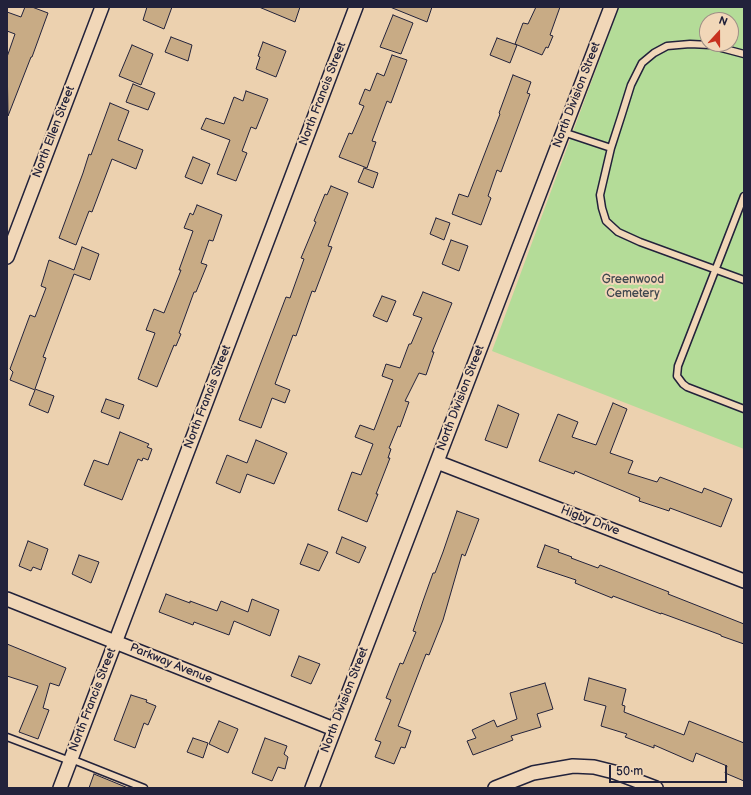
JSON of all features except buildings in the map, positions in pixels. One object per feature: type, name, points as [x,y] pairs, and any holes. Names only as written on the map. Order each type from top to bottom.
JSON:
[{"type":"street","name":"North Ellen Street","points":[[7,257],[102,7]]},
{"type":"street","name":"North Francis Street","points":[[60,788],[356,7]]},
{"type":"street","name":"North Division Street","points":[[312,788],[611,7]]},
{"type":"street","name":"Higby Drive","points":[[437,462],[744,581]]},
{"type":"street","name":"Parkway Avenue","points":[[7,599],[334,729]]},
{"type":"street","points":[[495,788],[533,773],[572,766],[594,767],[614,772],[656,788]]},
{"type":"lane","points":[[744,54],[710,45],[690,44],[668,46],[654,53],[642,63],[631,85],[611,148],[600,195],[606,220],[618,232],[640,242],[744,280]]},
{"type":"lane","points":[[563,132],[611,148]]},
{"type":"lane","points":[[744,196],[678,366],[677,376],[682,384],[692,390],[744,409]]},
{"type":"lane","points":[[7,737],[70,761],[76,761],[144,788]]},
{"type":"green space","name":"Greenwood Cemetery","points":[[619,7],[744,7],[744,449],[492,351]]}]
